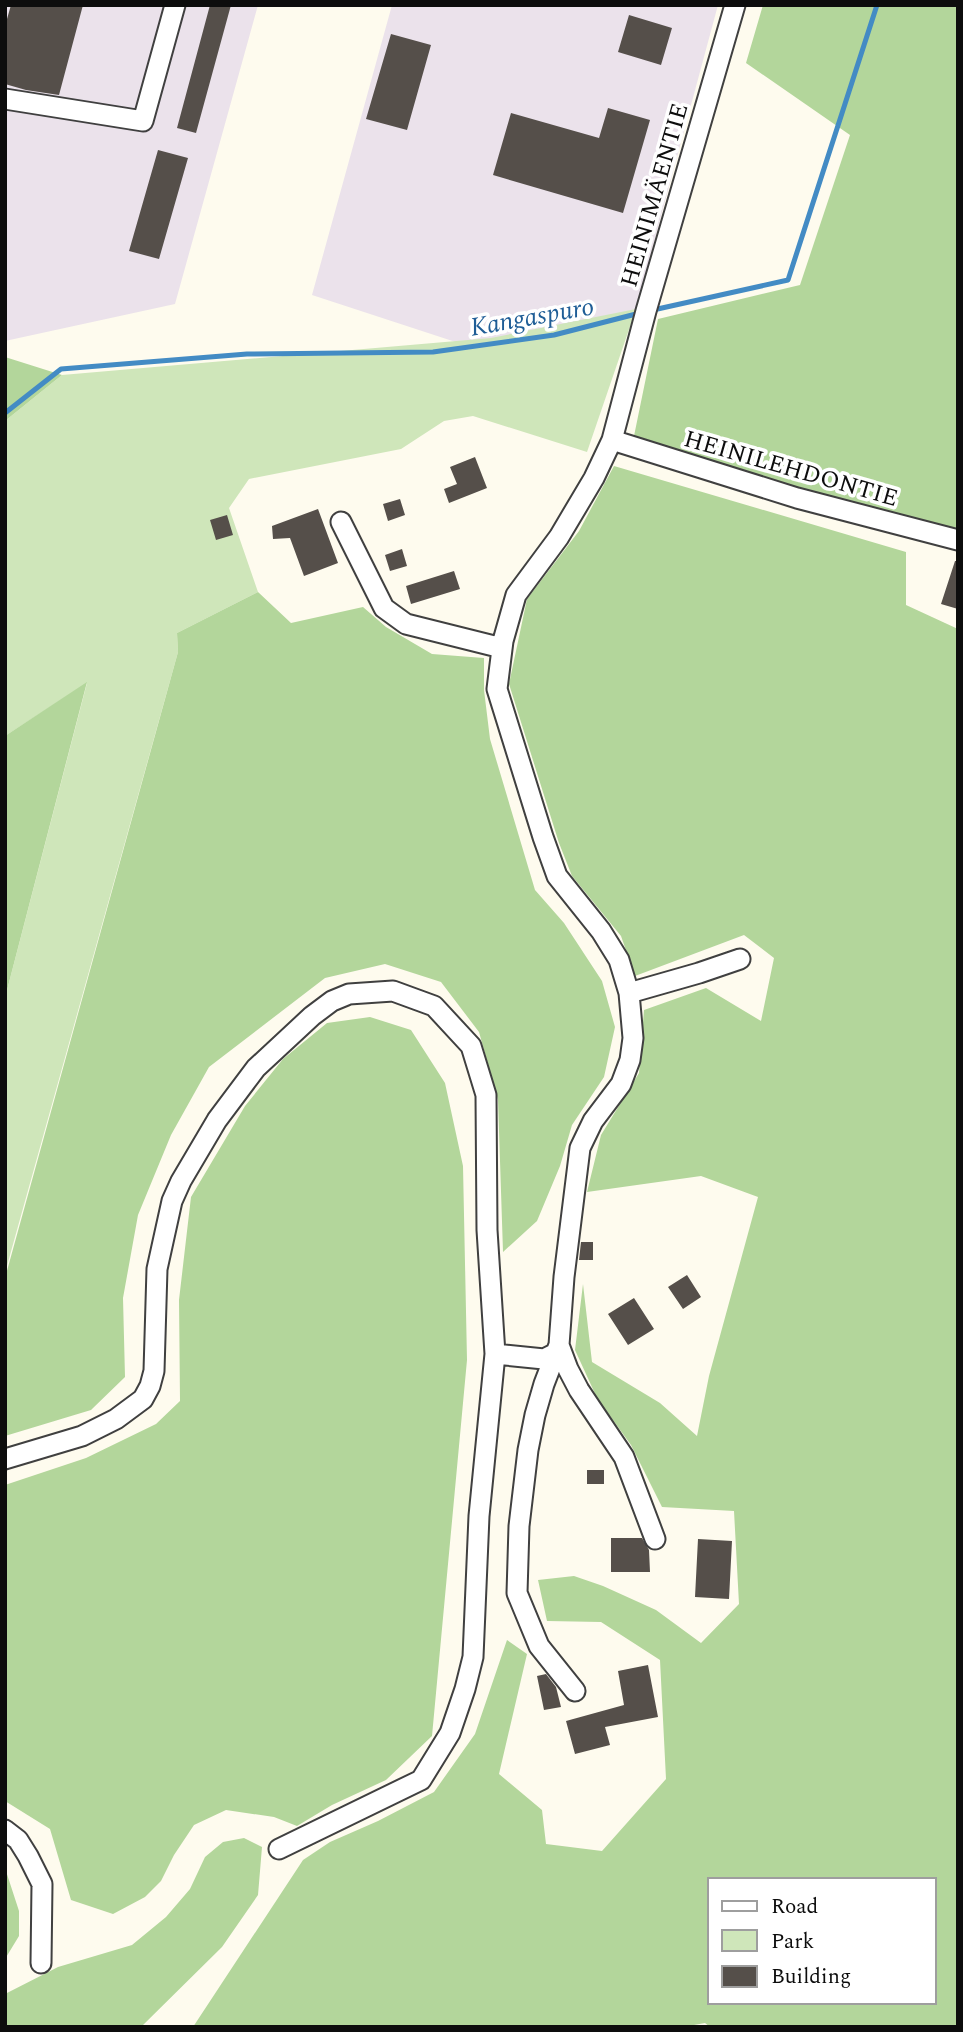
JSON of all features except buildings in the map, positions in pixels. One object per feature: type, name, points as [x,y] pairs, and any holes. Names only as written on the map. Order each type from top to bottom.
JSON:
[{"type":"street","points":[[5,99],[143,121],[175,5]]},
{"type":"street","name":"HEINIMÄENTIE","points":[[558,1349],[580,1148],[593,1121],[621,1084],[630,1060],[633,1038],[629,993],[619,960],[601,931],[557,876],[496,689],[502,648],[516,595],[559,537],[594,478],[612,440],[646,311],[735,5]]},
{"type":"street","name":"HEINILEHDONTIE","points":[[612,440],[797,498],[958,540]]},
{"type":"street","points":[[341,522],[384,608],[406,625],[502,648]]},
{"type":"street","points":[[629,993],[740,959]]},
{"type":"street","points":[[5,1459],[82,1436],[116,1419],[143,1399],[154,1371],[157,1269],[172,1201],[217,1120],[256,1068],[312,1016],[332,1001],[349,994],[393,991],[434,1006],[471,1046],[486,1095],[487,1230],[495,1354],[479,1517],[473,1657],[450,1733],[421,1780],[279,1849]]},
{"type":"street","points":[[495,1354],[544,1359],[558,1349]]},
{"type":"street","points":[[558,1349],[579,1390],[624,1457],[655,1539]]},
{"type":"street","points":[[558,1349],[534,1415],[528,1450],[520,1526],[517,1593],[539,1646],[575,1691]]},
{"type":"street","points":[[5,1830],[18,1840],[42,1884],[41,1963]]},
{"type":"shaded area","points":[[5,5],[258,5],[175,304],[5,341]]},
{"type":"shaded area","points":[[392,5],[718,5],[636,309],[480,350],[312,295]]},
{"type":"green space","points":[[763,5],[958,5],[958,531],[800,488],[634,436],[658,319],[800,285],[850,135],[746,63]]},
{"type":"green space","points":[[636,309],[587,452],[473,416],[444,421],[401,449],[249,479],[229,508],[258,592],[177,633],[178,652],[5,1273],[5,998],[87,683],[5,736],[5,421],[62,375],[491,338]]},
{"type":"green space","points":[[5,357],[62,375],[5,421]]},
{"type":"green space","points":[[614,466],[906,552],[906,605],[958,629],[958,2027],[710,2027],[705,2023],[683,2027],[193,2027],[303,1860],[330,1842],[434,1792],[475,1734],[507,1640],[527,1654],[499,1774],[542,1810],[546,1844],[602,1851],[666,1779],[660,1660],[601,1622],[547,1621],[538,1580],[574,1576],[603,1586],[656,1610],[701,1643],[739,1604],[734,1511],[662,1507],[631,1445],[597,1398],[575,1350],[583,1284],[592,1362],[660,1403],[697,1436],[709,1376],[758,1197],[701,1176],[587,1192],[601,1135],[639,1073],[644,1010],[706,988],[761,1021],[774,958],[744,935],[635,976],[621,936],[572,876],[509,684],[527,599],[579,531]]},
{"type":"green space","points":[[258,592],[291,623],[363,607],[386,627],[432,654],[484,658],[484,690],[490,739],[535,890],[564,923],[602,981],[615,1027],[604,1077],[572,1125],[560,1166],[537,1221],[503,1252],[498,1100],[479,1032],[441,982],[385,964],[325,978],[209,1067],[171,1135],[138,1215],[123,1298],[125,1377],[91,1410],[5,1436],[5,1278],[178,652],[177,633]]},
{"type":"green space","points":[[87,682],[5,998],[5,736]]},
{"type":"green space","points":[[370,1017],[411,1030],[445,1083],[463,1166],[467,1360],[432,1736],[386,1780],[332,1805],[297,1826],[274,1817],[226,1810],[194,1825],[161,1881],[145,1897],[113,1914],[71,1900],[50,1829],[5,1801],[5,1485],[86,1458],[156,1424],[180,1401],[179,1300],[191,1197],[245,1106],[283,1059],[327,1023]]},
{"type":"green space","points":[[244,1838],[262,1847],[258,1895],[222,1947],[141,2027],[5,2027],[5,1994],[58,1967],[132,1945],[166,1917],[190,1889],[205,1857],[223,1842]]},
{"type":"green space","points":[[5,1868],[19,1911],[19,1936],[5,1959]]},
{"type":"waterway","name":"Kangaspuro","points":[[653,310],[788,280],[877,5]]},
{"type":"waterway","name":"Kangaspuro","points":[[5,413],[61,369],[247,354],[433,352],[554,335],[640,313]]}]
